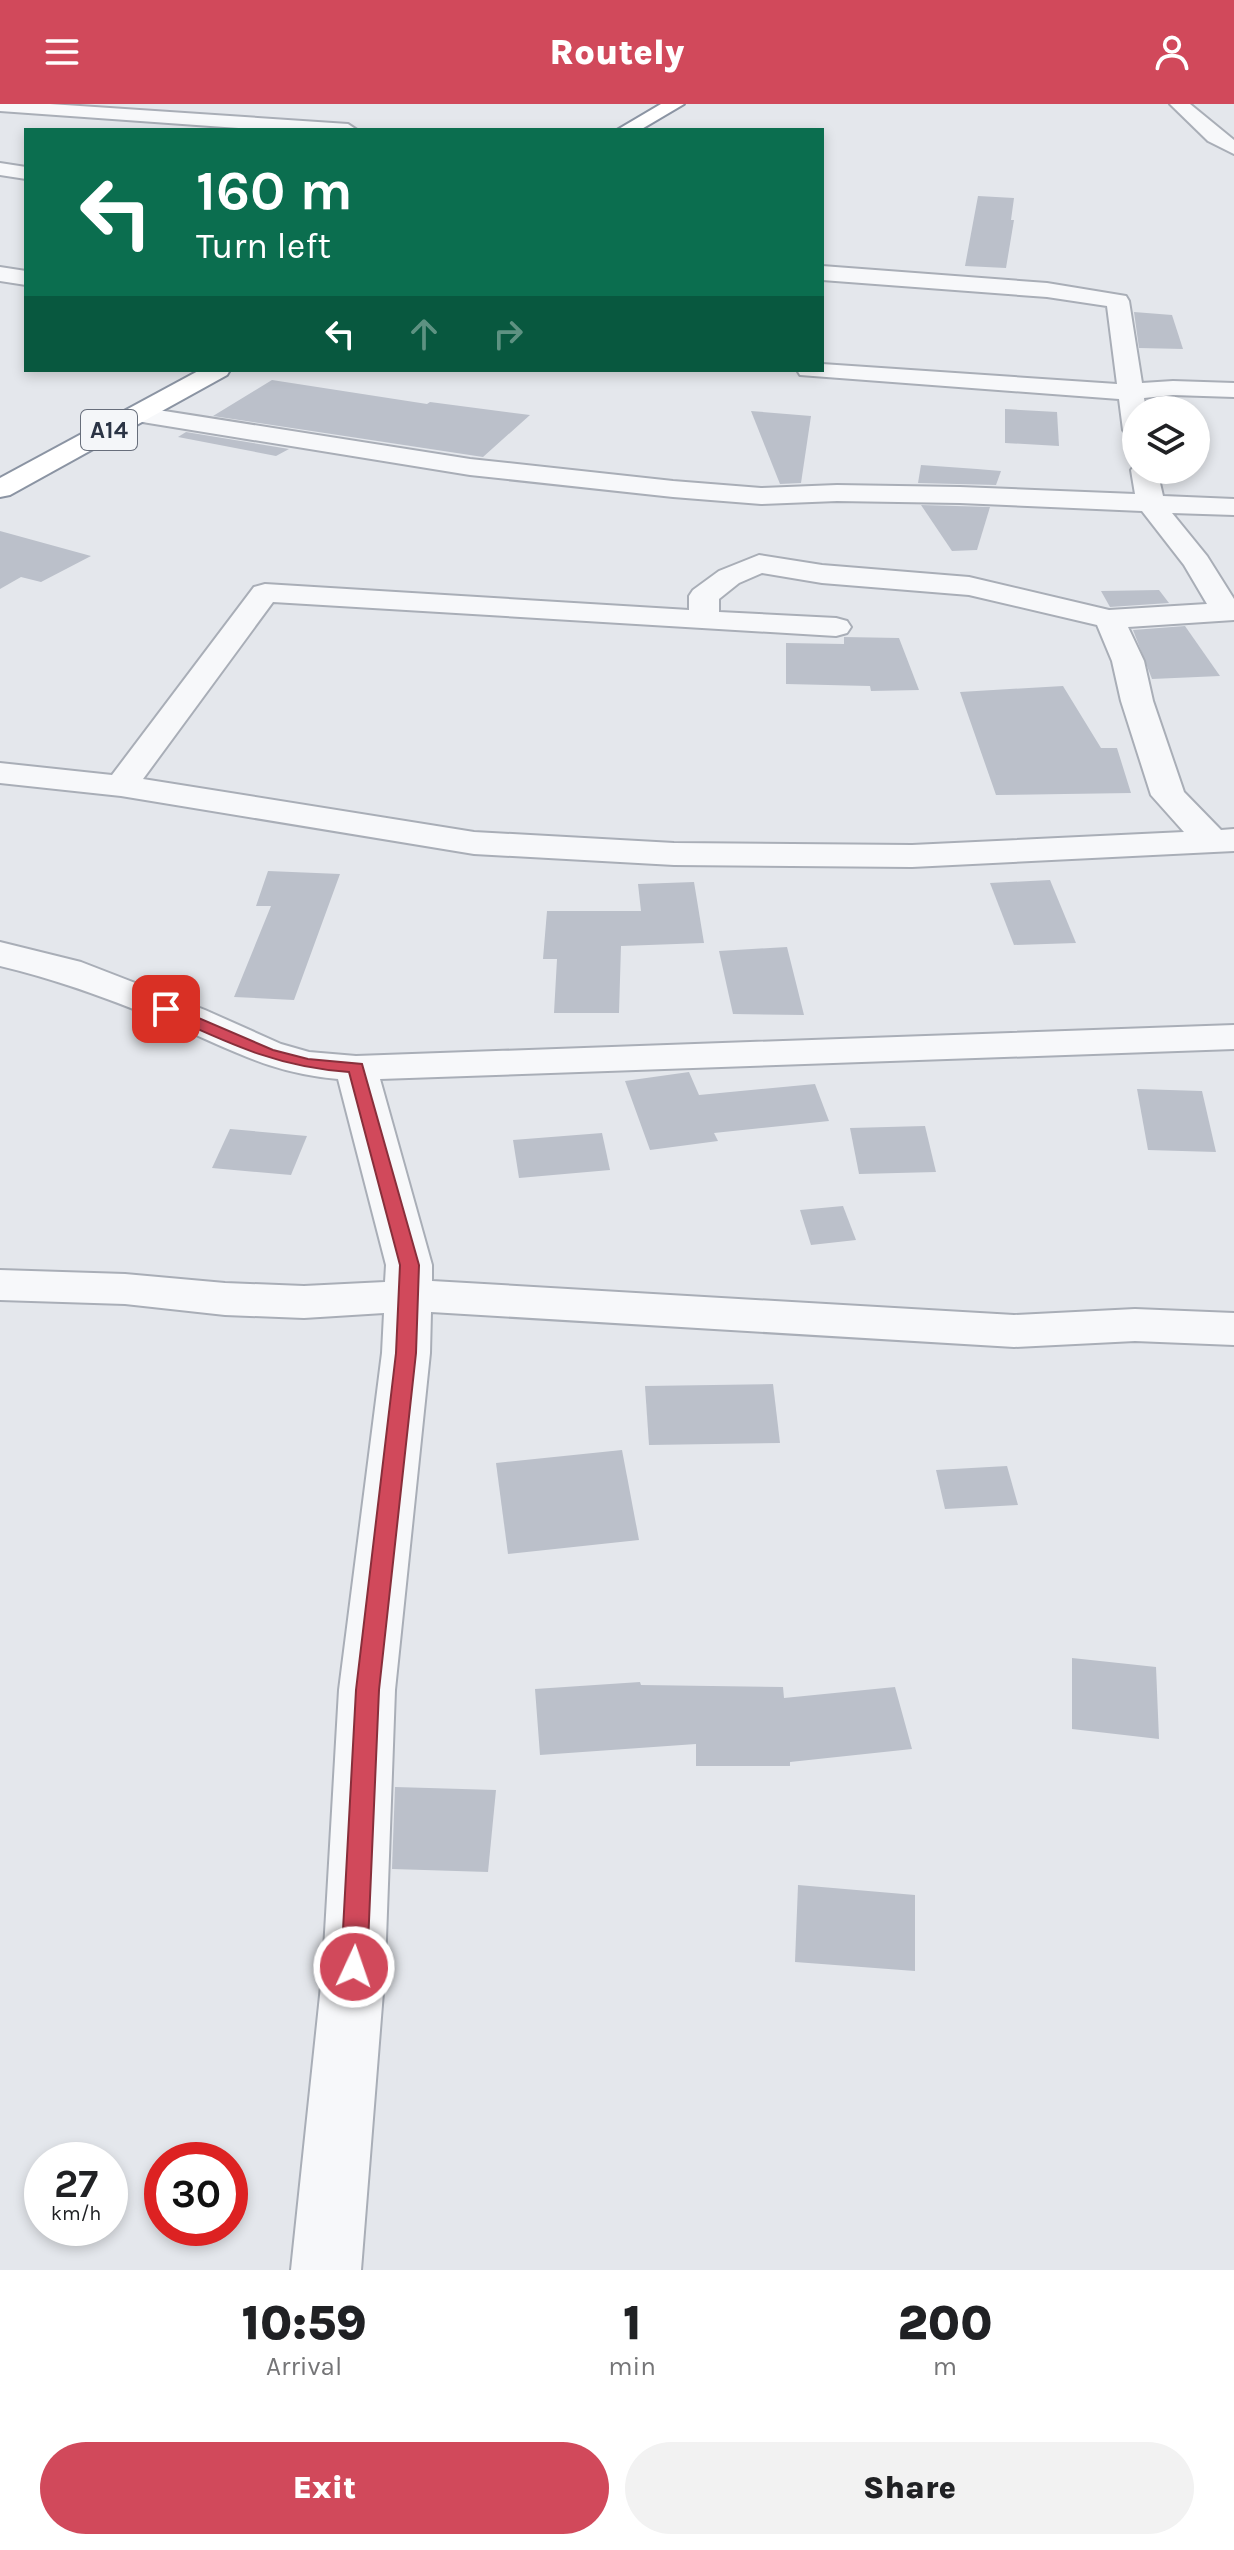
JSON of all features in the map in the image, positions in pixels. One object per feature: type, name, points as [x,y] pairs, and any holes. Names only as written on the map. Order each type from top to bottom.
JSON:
[{"type":"highway","points":[[630,128],[675,104]]},
{"type":"highway","points":[[653,128],[696,104]]},
{"type":"highway","name":"A14","points":[[0,471],[180,372]]},
{"type":"highway","name":"A14","points":[[0,489],[214,372]]},
{"type":"street","points":[[1179,104],[1215,137],[1234,148]]},
{"type":"street","points":[[1189,104],[1217,116],[1199,122]]},
{"type":"street","points":[[0,106],[319,128]]},
{"type":"street","points":[[0,169],[24,173]]},
{"type":"street","points":[[824,262],[846,275]]},
{"type":"street","points":[[824,273],[1047,290],[1118,301],[1129,396]]},
{"type":"street","points":[[0,274],[24,278]]},
{"type":"street","points":[[824,371],[1128,392],[1173,388],[1234,390]]},
{"type":"street","points":[[139,415],[470,467],[673,489],[761,496],[837,493],[960,495],[1234,507]]},
{"type":"street","points":[[1147,484],[1151,504],[1197,562],[1230,611]]},
{"type":"street","points":[[704,620],[704,596],[729,577],[759,564],[822,574],[969,586],[1109,619],[1230,611]]},
{"type":"street","points":[[121,786],[265,593],[836,627]]},
{"type":"street","points":[[1109,619],[1128,661],[1137,701],[1168,795],[1223,840]]},
{"type":"street","points":[[0,773],[121,786],[474,843],[674,854],[912,856],[1223,840]]},
{"type":"street","points":[[0,954],[67,970],[191,1018],[267,1053],[307,1064],[356,1068],[1234,1037]]},
{"type":"street","points":[[326,2270],[354,1967],[367,1690],[406,1353],[409,1265],[356,1068]]},
{"type":"street","points":[[0,1285],[125,1289],[225,1299],[304,1302],[408,1296],[832,1318],[1014,1331],[1135,1325],[1234,1329]]},
{"type":"building","points":[[978,196],[1014,198],[1011,220],[1014,220],[1006,268],[965,266]]},
{"type":"building","points":[[1134,312],[1172,315],[1183,349],[1139,348]]},
{"type":"building","points":[[272,380],[427,404],[530,415],[483,457],[213,416]]},
{"type":"building","points":[[1005,409],[1057,412],[1059,446],[1005,443]]},
{"type":"building","points":[[751,411],[811,416],[801,483],[780,484]]},
{"type":"building","points":[[186,432],[289,449],[276,456],[178,437]]},
{"type":"building","points":[[921,465],[1001,471],[996,485],[918,483]]},
{"type":"building","points":[[921,505],[990,507],[977,550],[952,551]]},
{"type":"building","points":[[0,531],[91,556],[41,582],[21,577],[0,589]]},
{"type":"building","points":[[1159,590],[1169,603],[1110,607],[1101,591]]},
{"type":"building","points":[[1185,626],[1220,676],[1152,679],[1133,630]]},
{"type":"building","points":[[844,637],[899,638],[919,690],[871,691],[870,686],[786,684],[786,643],[844,644]]},
{"type":"building","points":[[1063,686],[1101,748],[1117,748],[1131,793],[996,795],[960,692]]},
{"type":"building","points":[[268,871],[340,874],[294,1000],[234,997],[271,906],[256,906]]},
{"type":"building","points":[[1050,880],[1076,943],[1014,945],[990,883]]},
{"type":"building","points":[[694,882],[704,943],[621,946],[619,1013],[554,1013],[557,959],[543,959],[547,911],[641,911],[638,884]]},
{"type":"building","points":[[787,947],[804,1015],[733,1014],[719,951]]},
{"type":"building","points":[[689,1072],[699,1095],[815,1084],[829,1121],[714,1133],[718,1141],[650,1150],[625,1081]]},
{"type":"building","points":[[1137,1089],[1202,1091],[1216,1152],[1148,1150]]},
{"type":"building","points":[[925,1126],[936,1172],[859,1174],[850,1128]]},
{"type":"building","points":[[230,1129],[307,1136],[291,1175],[212,1168]]},
{"type":"building","points":[[602,1133],[610,1170],[519,1178],[513,1140]]},
{"type":"building","points":[[843,1206],[856,1240],[811,1245],[800,1210]]},
{"type":"building","points":[[773,1384],[780,1443],[649,1445],[645,1386]]},
{"type":"building","points":[[622,1450],[639,1540],[508,1554],[496,1463]]},
{"type":"building","points":[[1007,1466],[1018,1505],[945,1509],[936,1470]]},
{"type":"building","points":[[1072,1658],[1156,1667],[1159,1739],[1072,1729]]},
{"type":"building","points":[[640,1682],[641,1685],[783,1687],[784,1698],[895,1687],[912,1749],[790,1762],[790,1766],[696,1766],[696,1744],[540,1755],[535,1689]]},
{"type":"building","points":[[395,1787],[496,1790],[488,1872],[392,1869]]},
{"type":"building","points":[[798,1885],[915,1895],[915,1971],[795,1962]]},
{"type":"route","points":[[166,1009],[267,1053],[307,1064],[356,1068],[409,1265],[406,1353],[367,1690],[354,1967]]}]
